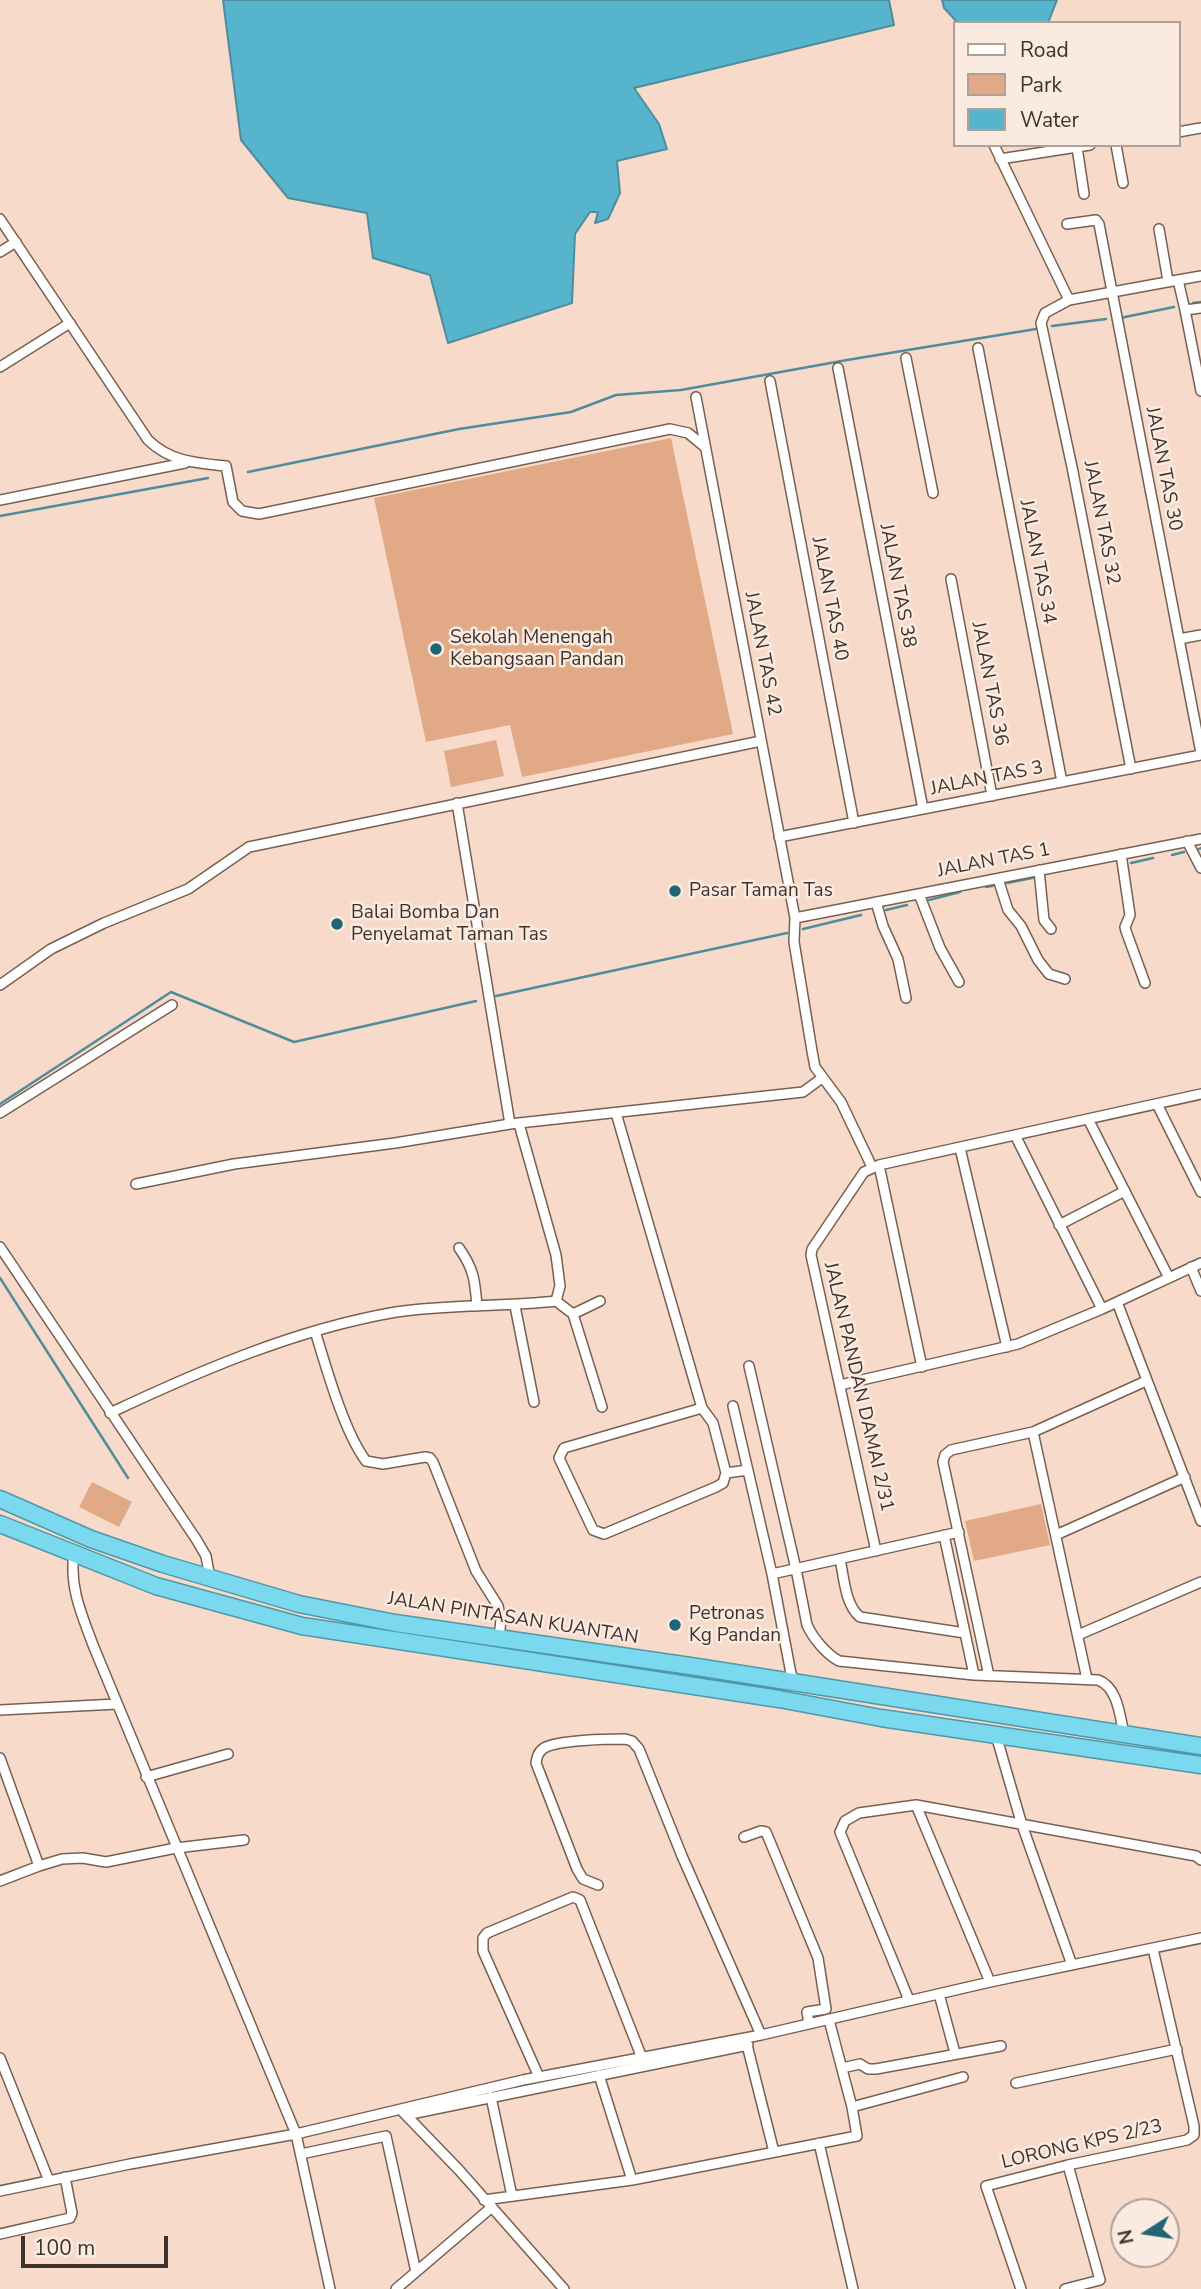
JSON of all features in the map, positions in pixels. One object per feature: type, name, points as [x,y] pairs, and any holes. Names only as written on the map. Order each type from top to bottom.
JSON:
[{"type":"highway","name":"JALAN PINTASAN KUANTAN","points":[[0,1499],[91,1539],[299,1604],[396,1623],[1201,1746]]},
{"type":"highway","name":"JALAN PINTASAN KUANTAN","points":[[0,1524],[156,1586],[302,1626],[1201,1765]]},
{"type":"street","points":[[1180,132],[1201,128]]},
{"type":"street","points":[[995,147],[1069,300],[1201,276]]},
{"type":"street","points":[[1000,159],[1077,147],[1084,194]]},
{"type":"street","points":[[1116,147],[1123,183]]},
{"type":"street","points":[[0,219],[148,440],[159,450],[187,462],[226,466],[233,502],[242,511],[253,514],[670,429],[695,437],[705,447]]},
{"type":"street","name":"JALAN TAS 30","points":[[1067,224],[1096,220],[1100,230],[1201,754]]},
{"type":"street","points":[[1159,229],[1173,281],[1185,310],[1201,391]]},
{"type":"street","points":[[0,252],[16,242]]},
{"type":"street","name":"JALAN TAS 32","points":[[1069,300],[1045,313],[1041,323],[1131,769]]},
{"type":"street","points":[[1185,310],[1201,308]]},
{"type":"street","points":[[0,368],[70,323]]},
{"type":"street","name":"JALAN TAS 34","points":[[978,348],[1062,782]]},
{"type":"street","points":[[906,358],[933,492]]},
{"type":"street","name":"JALAN TAS 38","points":[[838,368],[923,809]]},
{"type":"street","name":"JALAN TAS 40","points":[[770,381],[854,823]]},
{"type":"street","name":"JALAN TAS 42","points":[[696,397],[795,918],[794,942],[815,1067],[841,1102],[876,1166],[922,1367]]},
{"type":"street","points":[[0,500],[187,462]]},
{"type":"street","name":"JALAN TAS 36","points":[[951,579],[992,796]]},
{"type":"street","points":[[1179,639],[1201,635]]},
{"type":"street","points":[[0,985],[51,948],[195,885],[243,850],[761,741]]},
{"type":"street","name":"JALAN TAS 3","points":[[779,838],[1201,754]]},
{"type":"street","points":[[457,803],[514,1124],[556,1255],[560,1286],[556,1300]]},
{"type":"street","name":"JALAN TAS 1","points":[[795,918],[1201,839]]},
{"type":"street","points":[[1187,841],[1201,868]]},
{"type":"street","points":[[1121,854],[1130,915],[1125,927],[1145,983]]},
{"type":"street","points":[[1039,870],[1044,919],[1051,929]]},
{"type":"street","points":[[998,878],[1008,910],[1021,926],[1031,949],[1049,974],[1065,979]]},
{"type":"street","points":[[919,894],[940,948],[959,982]]},
{"type":"street","points":[[876,902],[883,926],[898,959],[906,998]]},
{"type":"street","points":[[0,1113],[172,1005]]},
{"type":"street","points":[[136,1184],[234,1164],[383,1145],[514,1124],[803,1092],[822,1078]]},
{"type":"street","points":[[876,1166],[1201,1094]]},
{"type":"street","points":[[1157,1104],[1201,1192]]},
{"type":"street","points":[[616,1113],[702,1408],[713,1423],[726,1473],[723,1483],[716,1487],[604,1534],[593,1530],[559,1458],[564,1447],[702,1408]]},
{"type":"street","points":[[1088,1119],[1169,1278]]},
{"type":"street","points":[[1015,1135],[1102,1309]]},
{"type":"street","points":[[960,1147],[1007,1347]]},
{"type":"street","name":"JALAN PANDAN DAMAI 2/31","points":[[876,1166],[864,1172],[812,1249],[811,1255],[876,1551]]},
{"type":"street","points":[[1059,1225],[1125,1191]]},
{"type":"street","points":[[0,1247],[196,1539],[206,1556],[210,1578]]},
{"type":"street","points":[[459,1248],[470,1263],[477,1306]]},
{"type":"street","points":[[840,1385],[1007,1347],[1102,1309],[1201,1263]]},
{"type":"street","points":[[1191,1267],[1201,1291]]},
{"type":"street","points":[[110,1413],[186,1378],[315,1331],[396,1312],[515,1306],[556,1300],[573,1314],[602,1407]]},
{"type":"street","points":[[573,1314],[600,1301]]},
{"type":"street","points":[[1117,1302],[1201,1521]]},
{"type":"street","points":[[515,1306],[534,1402]]},
{"type":"street","points":[[315,1331],[350,1432],[366,1461],[383,1464],[425,1457],[433,1462],[476,1571],[498,1606],[501,1620],[499,1638]]},
{"type":"street","points":[[749,1366],[807,1625],[810,1633],[832,1658],[839,1661],[974,1675],[1098,1680],[1109,1686],[1118,1705],[1124,1734]]},
{"type":"street","points":[[989,1676],[943,1462],[945,1455],[951,1450],[1033,1432],[1146,1381]]},
{"type":"street","points":[[733,1406],[772,1574],[793,1684]]},
{"type":"street","points":[[1033,1432],[1087,1679]]},
{"type":"street","points":[[726,1473],[748,1470]]},
{"type":"street","points":[[1056,1535],[1185,1477]]},
{"type":"street","points":[[772,1574],[958,1532]]},
{"type":"street","points":[[944,1535],[974,1675]]},
{"type":"street","points":[[74,1554],[71,1572],[74,1592],[146,1777],[296,2134],[330,2289]]},
{"type":"street","points":[[841,1559],[850,1603],[860,1617],[965,1633]]},
{"type":"street","points":[[1078,1635],[1201,1582]]},
{"type":"street","points":[[0,1710],[117,1704]]},
{"type":"street","points":[[996,1735],[1022,1825],[1072,1965]]},
{"type":"street","points":[[598,1885],[583,1879],[577,1869],[536,1763],[537,1754],[545,1748],[568,1743],[625,1739],[632,1741],[639,1749],[682,1856],[761,2035]]},
{"type":"street","points":[[146,1777],[228,1754]]},
{"type":"street","points":[[0,1758],[39,1867]]},
{"type":"street","points":[[916,1805],[990,1982]]},
{"type":"street","points":[[909,2000],[840,1832],[845,1821],[859,1813],[916,1805],[1196,1856],[1201,1860]]},
{"type":"street","points":[[744,1837],[766,1832],[818,1958],[826,2009],[807,2012],[809,2024]]},
{"type":"street","points":[[0,1881],[62,1859],[112,1861],[176,1848],[244,1840]]},
{"type":"street","points":[[539,2077],[483,1951],[483,1938],[487,1933],[573,1897],[580,1900],[642,2057]]},
{"type":"street","points":[[402,2111],[599,2076],[909,2000],[1201,1938]]},
{"type":"street","points":[[1016,2083],[1177,2049],[1153,1949]]},
{"type":"street","points":[[939,1994],[955,2053]]},
{"type":"street","points":[[396,2289],[488,2204],[512,2196],[632,2180],[857,2136],[852,2106],[829,2020]]},
{"type":"street","points":[[0,2191],[296,2134],[539,2077],[746,2041]]},
{"type":"street","points":[[746,2041],[774,2152]]},
{"type":"street","points":[[842,2068],[860,2064],[868,2069],[876,2069],[1001,2046]]},
{"type":"street","name":"LORONG KPS 2/23","points":[[1021,2289],[986,2186],[1186,2140],[1194,2134],[1194,2126],[1177,2049]]},
{"type":"street","points":[[0,2057],[49,2181]]},
{"type":"street","points":[[599,2076],[632,2180]]},
{"type":"street","points":[[852,2106],[962,2077]]},
{"type":"street","points":[[491,2097],[512,2196]]},
{"type":"street","points":[[402,2111],[459,2170],[564,2289]]},
{"type":"street","points":[[301,2154],[386,2136],[416,2272]]},
{"type":"street","points":[[818,2143],[853,2289]]},
{"type":"street","points":[[1065,2289],[1100,2280],[1068,2165]]},
{"type":"street","points":[[0,2234],[70,2218],[72,2213],[65,2177]]},
{"type":"green space","points":[[671,438],[733,734],[522,777],[510,725],[426,742],[374,498]]},
{"type":"green space","points":[[496,740],[504,776],[451,787],[444,751]]},
{"type":"green space","points":[[92,1482],[132,1502],[119,1527],[79,1507]]},
{"type":"green space","points":[[1041,1504],[1050,1545],[974,1561],[965,1521]]},
{"type":"water","points":[[223,0],[889,0],[894,25],[634,88],[659,124],[667,149],[617,161],[620,193],[608,219],[595,223],[598,212],[590,212],[575,234],[572,303],[448,343],[430,275],[373,258],[367,213],[288,198],[241,140]]},
{"type":"water","points":[[942,0],[1057,0],[1049,21],[956,21],[944,8]]},
{"type":"waterway","points":[[1193,303],[1201,302]]},
{"type":"waterway","points":[[1120,318],[1174,307]]},
{"type":"waterway","points":[[1052,326],[1106,319]]},
{"type":"waterway","points":[[248,472],[459,429],[571,412],[616,395],[681,390],[1036,329]]},
{"type":"waterway","points":[[0,516],[208,478]]},
{"type":"waterway","points":[[1172,855],[1184,852]]},
{"type":"waterway","points":[[1131,863],[1153,858]]},
{"type":"waterway","points":[[1007,883],[1037,877]]},
{"type":"waterway","points":[[986,887],[997,885]]},
{"type":"waterway","points":[[929,900],[960,892]]},
{"type":"waterway","points":[[886,910],[907,905]]},
{"type":"waterway","points":[[803,929],[861,915]]},
{"type":"waterway","points":[[496,996],[787,933]]},
{"type":"waterway","points":[[0,1104],[171,992],[294,1042],[476,1001]]},
{"type":"waterway","points":[[0,1278],[128,1478]]},
{"type":"place","name":"Sekolah Menengah Kebangsaan Pandan","points":[[436,649]]},
{"type":"place","name":"Pasar Taman Tas","points":[[675,891]]},
{"type":"place","name":"Balai Bomba Dan Penyelamat Taman Tas","points":[[337,924]]},
{"type":"place","name":"Petronas Kg Pandan","points":[[675,1625]]}]
